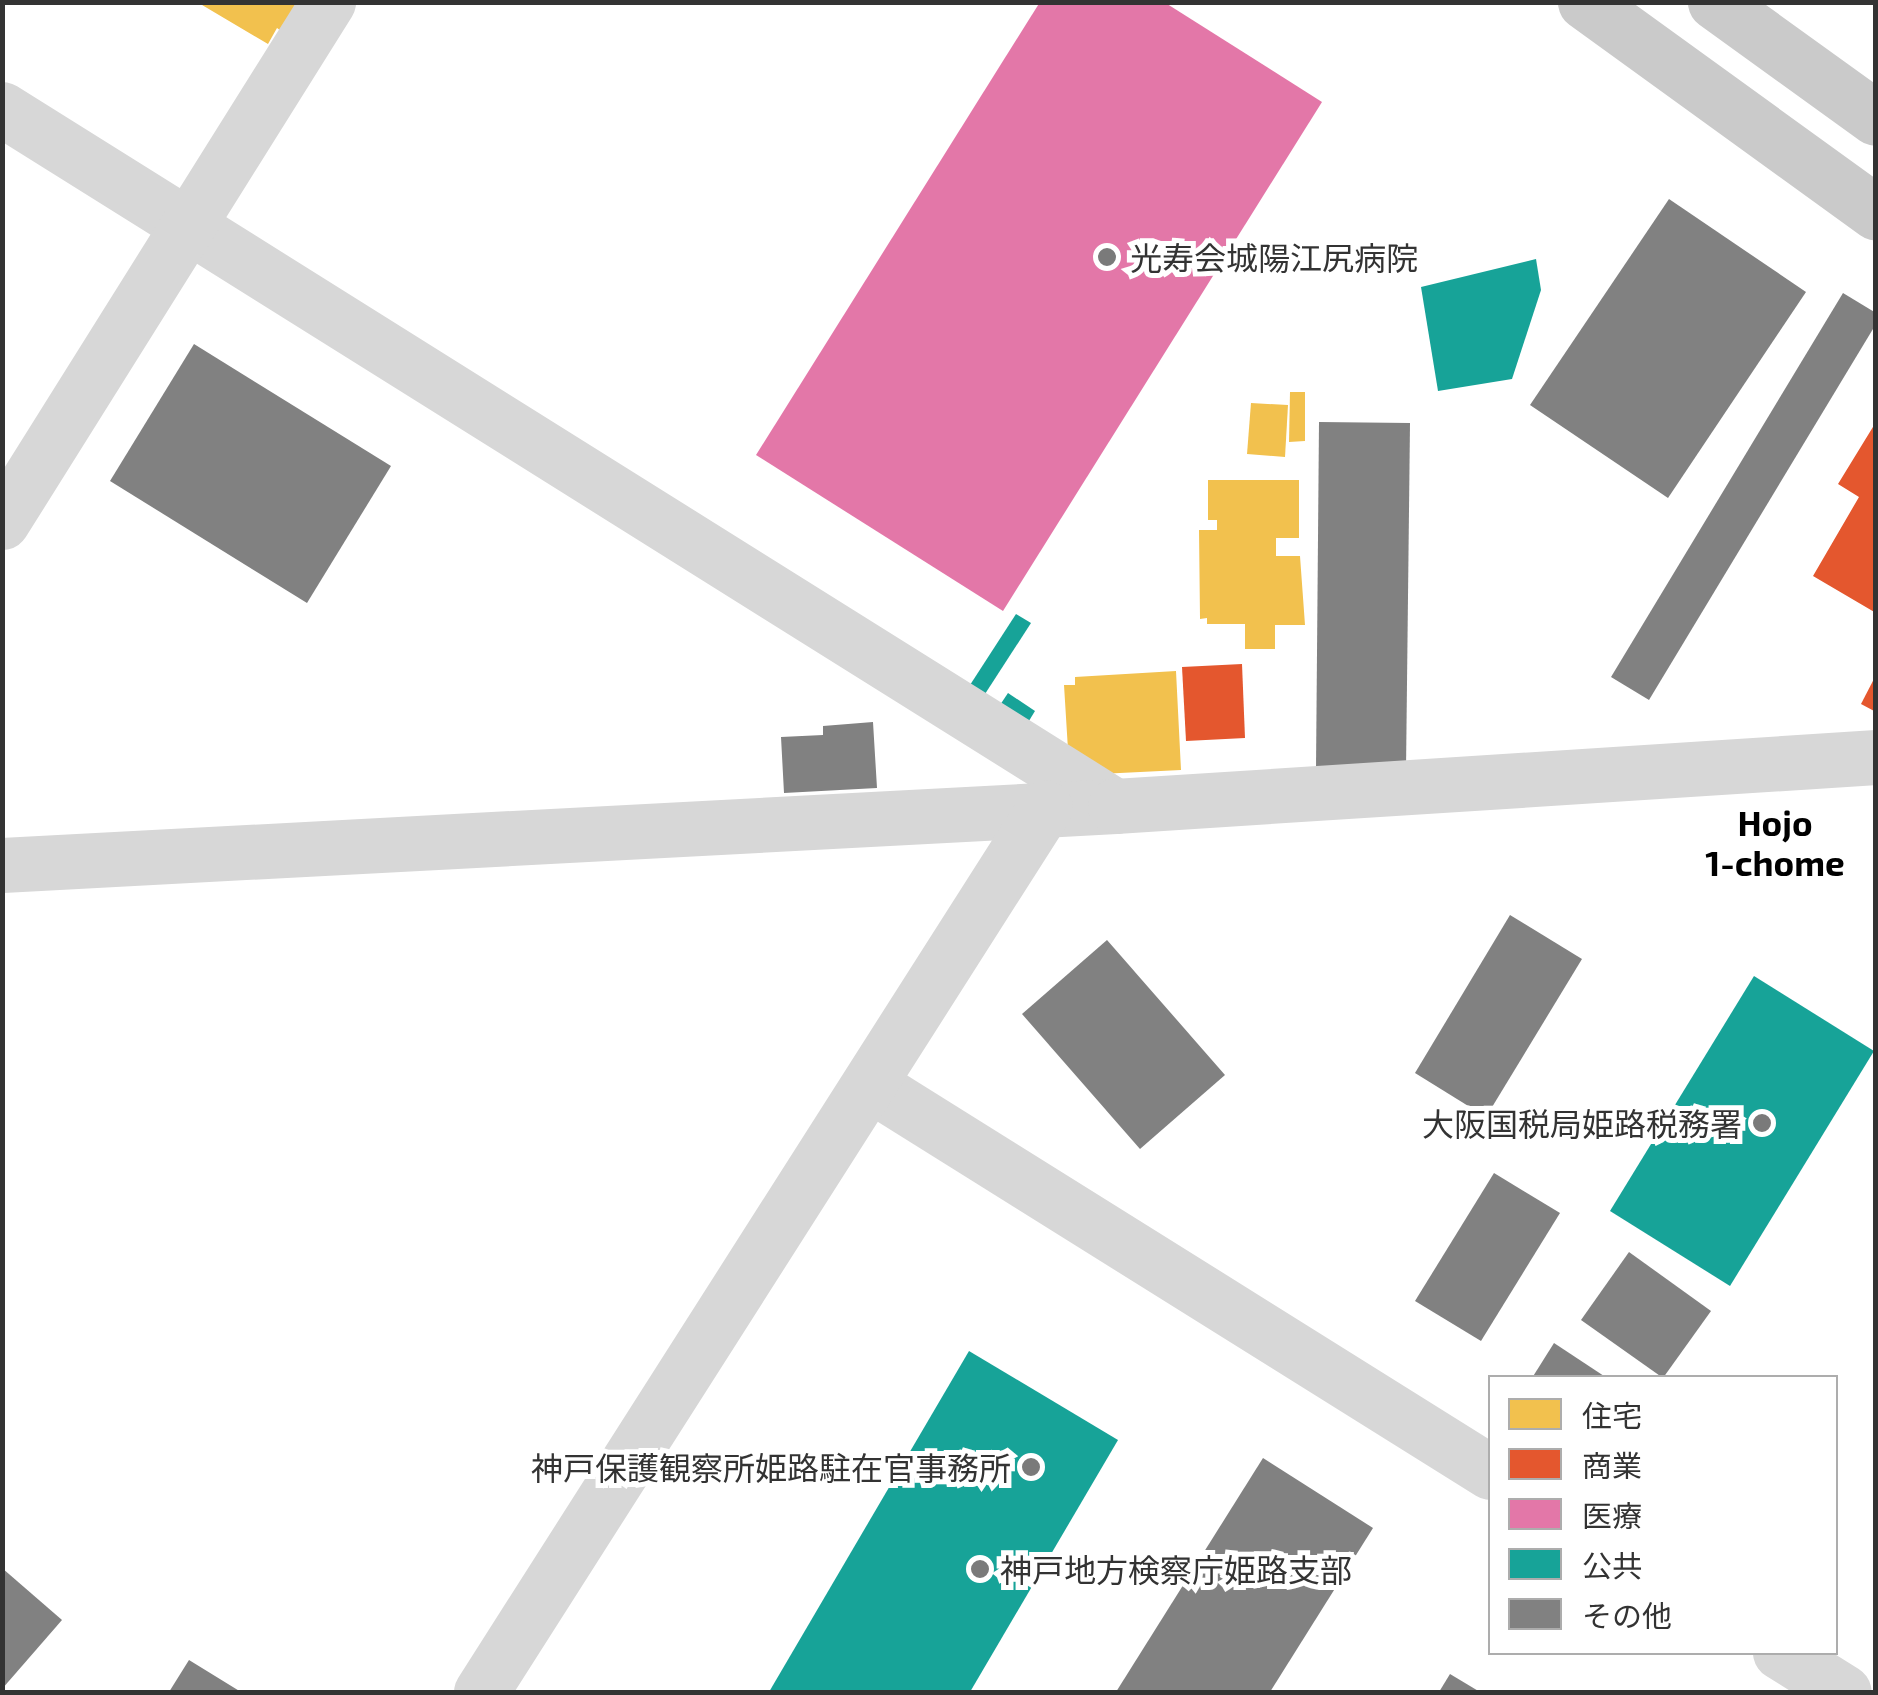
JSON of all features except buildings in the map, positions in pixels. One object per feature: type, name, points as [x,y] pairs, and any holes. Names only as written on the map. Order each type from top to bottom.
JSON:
[{"type":"main road","points":[[1586,2],[1876,212]]},
{"type":"main road","points":[[1715,2],[1876,118]]},
{"type":"street","points":[[2,522],[190,230],[328,2]]},
{"type":"street","points":[[2,109],[1115,806]]},
{"type":"street","points":[[2,865],[1115,806],[1876,758]]},
{"type":"street","points":[[481,1692],[1045,807]]},
{"type":"street","points":[[871,1085],[1488,1471]]},
{"type":"street","points":[[1785,1655],[1844,1692]]},
{"type":"place","name":"光寿会城陽江尻病院","points":[[1107,257]]},
{"type":"place","name":"大阪国税局姫路税務署","points":[[1762,1123]]},
{"type":"place","name":"神戸保護観察所姫路駐在官事務所","points":[[1031,1467]]},
{"type":"place","name":"神戸地方検察庁姫路支部","points":[[980,1569]]},
{"type":"district","name":"Hojo 1-chome","points":[[1775,842]]}]
